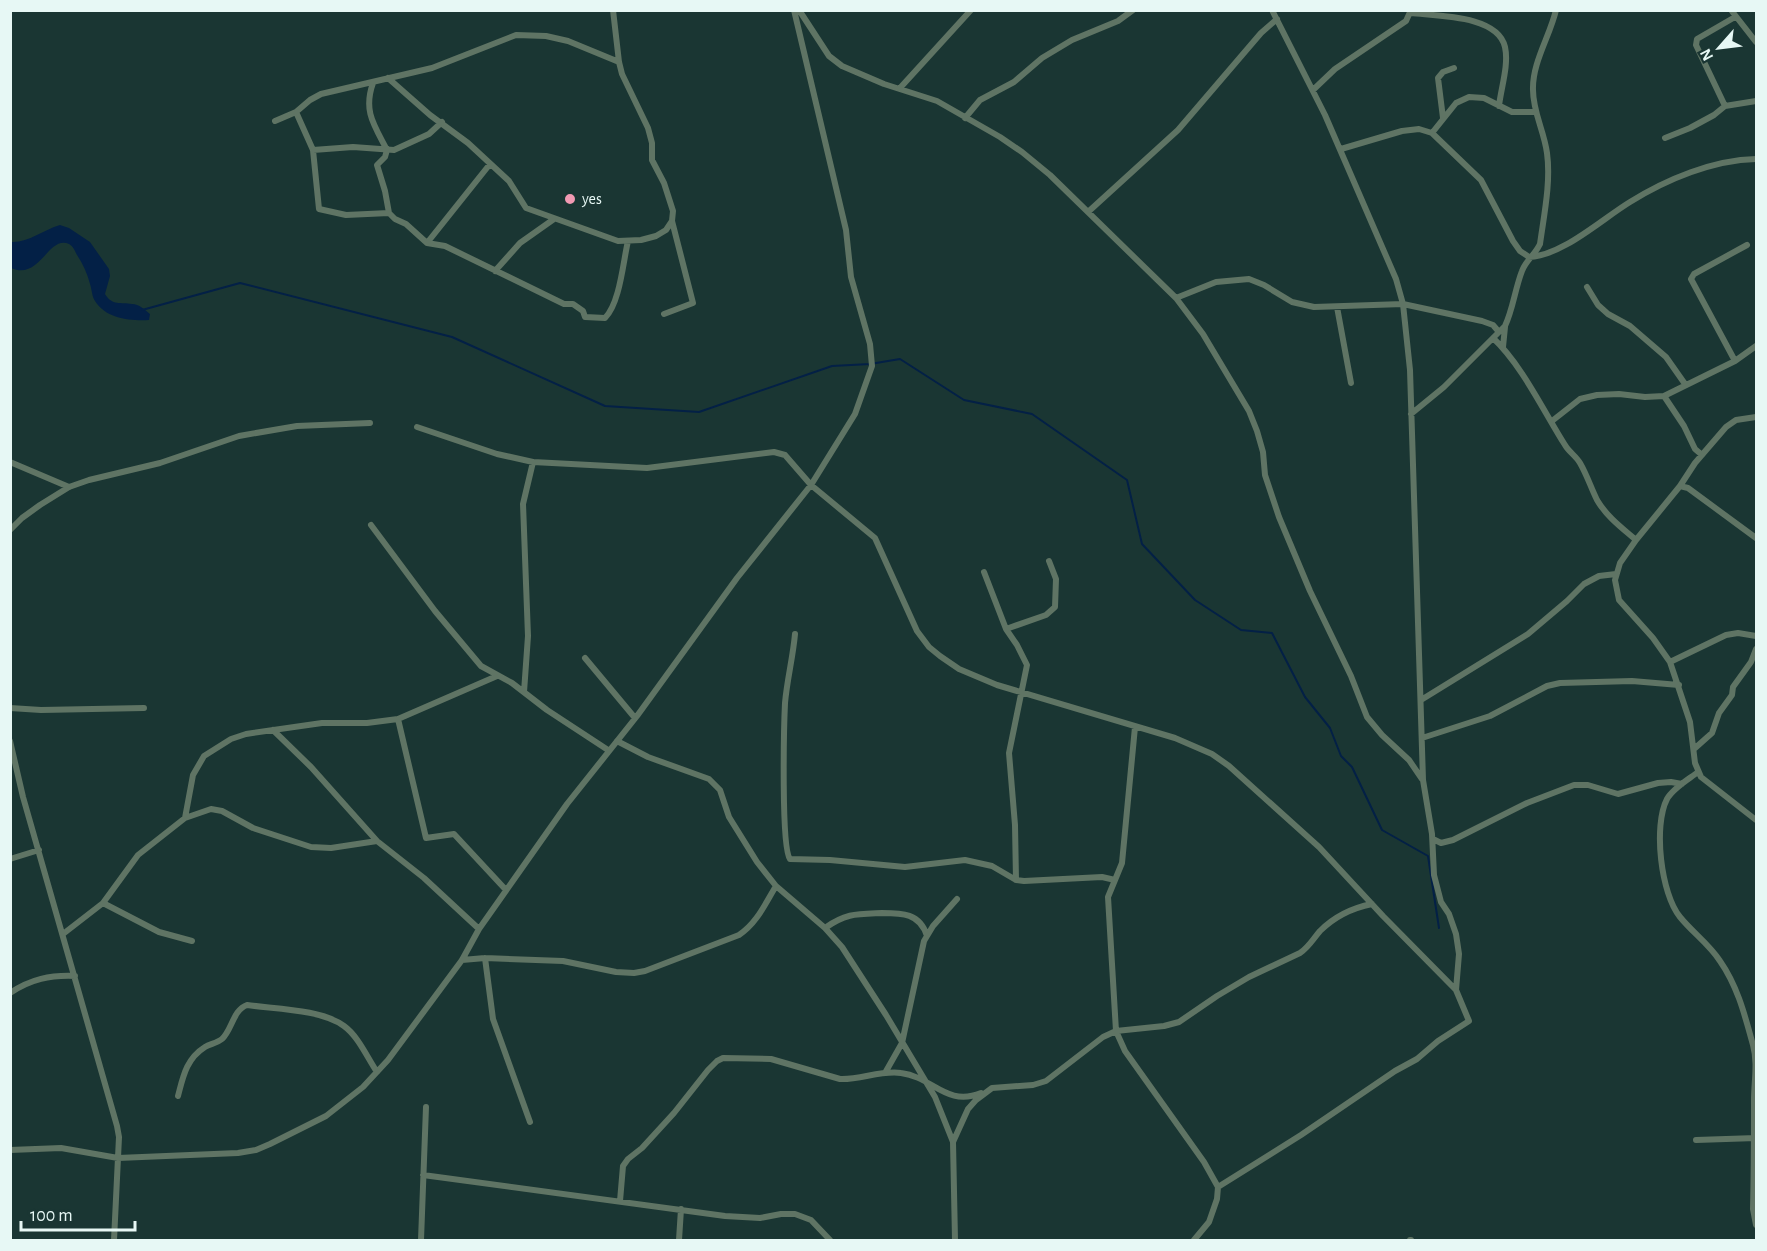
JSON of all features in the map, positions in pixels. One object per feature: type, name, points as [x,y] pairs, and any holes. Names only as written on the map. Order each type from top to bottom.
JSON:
[{"type":"street","points":[[388,78],[430,115],[468,143],[508,181],[526,208],[607,238],[627,241],[656,236],[666,230],[674,217],[672,203],[652,160],[652,143],[648,128],[622,74],[613,10]]},
{"type":"street","points":[[10,1150],[40,1147],[61,1148],[118,1158],[238,1153],[256,1150],[326,1116],[363,1087],[388,1060],[462,960],[479,929],[506,890],[608,750],[635,718],[737,578],[811,484],[855,414],[872,366],[870,344],[851,277],[846,230],[794,10]]},
{"type":"street","points":[[799,10],[829,56],[842,66],[938,101],[1022,152],[1050,175],[1176,298],[1203,334],[1249,411],[1260,442],[1265,475],[1279,517],[1310,591],[1351,676],[1367,717],[1408,760],[1423,780]]},
{"type":"street","points":[[900,88],[971,10]]},
{"type":"street","points":[[965,118],[980,100],[1014,82],[1042,58],[1072,40],[1118,21],[1133,10]]},
{"type":"street","points":[[1272,10],[1341,149],[1396,279],[1403,304],[1410,370],[1423,780],[1432,839],[1434,876],[1456,934],[1459,954],[1456,990]]},
{"type":"street","points":[[1503,347],[1505,326],[1522,270],[1540,244],[1548,166],[1547,150],[1535,112],[1533,88],[1535,72],[1556,10]]},
{"type":"street","points":[[1731,10],[1756,42]]},
{"type":"street","points":[[1313,90],[1335,69],[1406,21],[1411,12],[1476,21],[1501,35],[1506,56],[1499,106]]},
{"type":"street","points":[[1725,106],[1696,45],[1697,39],[1736,17]]},
{"type":"street","points":[[1088,212],[1178,130],[1261,33],[1277,19]]},
{"type":"street","points":[[275,122],[296,112],[321,94],[432,68],[516,35],[546,36],[568,41],[619,62]]},
{"type":"street","points":[[1443,118],[1438,78],[1443,72],[1454,68]]},
{"type":"street","points":[[373,83],[368,100],[369,110],[376,130],[387,150],[386,157],[380,160],[377,169],[385,191],[389,213],[406,224],[427,243],[445,246],[564,304],[573,304],[583,311],[585,317],[605,318],[612,309],[627,241]]},
{"type":"street","points":[[1432,133],[1456,104],[1470,97],[1484,98],[1512,112],[1535,112]]},
{"type":"street","points":[[1665,138],[1690,128],[1725,106],[1756,101]]},
{"type":"street","points":[[296,112],[313,150],[319,209],[346,215],[389,213]]},
{"type":"street","points":[[313,150],[353,147],[393,150],[425,136],[442,122]]},
{"type":"street","points":[[1341,149],[1402,131],[1419,129],[1432,133],[1481,180],[1513,241],[1520,251],[1529,257],[1550,254],[1632,201],[1675,179],[1739,159],[1756,159]]},
{"type":"street","points":[[427,243],[489,164]]},
{"type":"street","points":[[495,271],[520,243],[554,219]]},
{"type":"street","points":[[664,314],[693,303],[672,221]]},
{"type":"street","points":[[1735,361],[1691,279],[1694,274],[1747,245]]},
{"type":"street","points":[[1176,298],[1216,282],[1249,279],[1292,302],[1314,307],[1403,304],[1482,321],[1493,325],[1499,332]]},
{"type":"street","points":[[1587,286],[1598,305],[1608,314],[1630,326],[1666,357],[1685,384]]},
{"type":"street","points":[[1336,307],[1351,383]]},
{"type":"street","points":[[1411,414],[1444,387],[1505,326]]},
{"type":"street","points":[[1493,338],[1503,347],[1567,449],[1579,460],[1599,503],[1610,518],[1636,540]]},
{"type":"street","points":[[1552,422],[1580,399],[1597,395],[1664,396],[1735,361],[1756,346]]},
{"type":"street","points":[[1664,396],[1684,426],[1695,449],[1702,455]]},
{"type":"street","points":[[1756,417],[1731,423],[1702,455],[1636,540],[1620,563],[1616,574],[1616,590],[1619,600],[1653,638],[1670,662],[1690,722],[1698,772],[1707,783],[1756,820]]},
{"type":"street","points":[[10,530],[22,518],[69,487],[100,477],[187,455],[239,436],[297,426],[370,423]]},
{"type":"street","points":[[417,428],[497,454],[533,462],[647,468],[780,452],[785,454],[811,484],[875,538],[917,631],[929,647],[959,669],[997,685],[1191,744],[1212,754],[1229,765],[1319,847],[1456,990],[1469,1021],[1438,1041],[1417,1059],[1218,1186]]},
{"type":"street","points":[[10,462],[69,487]]},
{"type":"street","points":[[524,692],[528,636],[523,504],[533,462]]},
{"type":"street","points":[[1680,486],[1688,488],[1756,538]]},
{"type":"street","points":[[372,525],[443,620],[482,666],[608,750]]},
{"type":"street","points":[[1006,629],[1053,612],[1057,599],[1056,579],[1049,561]]},
{"type":"street","points":[[984,572],[1006,629],[1027,665],[1009,753],[1015,825],[1016,880]]},
{"type":"street","points":[[1421,700],[1528,634],[1584,584],[1599,576],[1616,574]]},
{"type":"street","points":[[1670,662],[1726,635],[1737,633],[1756,636]]},
{"type":"street","points":[[795,634],[786,701],[784,811],[788,857],[795,860],[830,860],[905,867],[965,860],[992,866],[1016,880],[1101,877],[1115,880]]},
{"type":"street","points":[[1694,749],[1712,733],[1719,713],[1732,695],[1733,687],[1751,662],[1756,649]]},
{"type":"street","points":[[585,658],[635,718]]},
{"type":"street","points":[[185,818],[193,775],[204,756],[236,736],[322,723],[367,723],[398,719],[497,676]]},
{"type":"street","points":[[1422,738],[1490,716],[1547,686],[1560,683],[1632,681],[1679,685]]},
{"type":"street","points":[[10,708],[41,710],[144,708]]},
{"type":"street","points":[[398,719],[426,838],[454,834],[506,890]]},
{"type":"street","points":[[1135,727],[1122,863],[1108,897],[1116,1031],[1125,1051],[1204,1162],[1218,1186],[1217,1199],[1209,1222],[1194,1240]]},
{"type":"street","points":[[273,730],[311,767],[377,841],[424,878],[479,929]]},
{"type":"street","points":[[10,741],[23,797],[117,1126],[118,1158],[114,1240]]},
{"type":"street","points":[[617,741],[648,757],[715,783],[720,790],[729,817],[757,862],[776,886],[825,928],[842,948],[886,1015],[935,1097],[953,1142],[955,1240]]},
{"type":"street","points":[[1698,772],[1670,794],[1666,800],[1661,819],[1662,864],[1671,900],[1680,916],[1704,940],[1736,987],[1755,1055],[1756,1138],[1753,1209],[1756,1225]]},
{"type":"street","points":[[1432,839],[1441,843],[1453,840],[1527,803],[1581,784],[1618,794],[1658,783],[1683,784]]},
{"type":"street","points":[[63,934],[103,903],[138,855],[185,818],[211,809],[222,811],[253,828],[311,848],[331,848],[377,841]]},
{"type":"street","points":[[10,859],[39,850]]},
{"type":"street","points":[[462,960],[484,958],[563,962],[616,972],[645,971],[739,935],[750,928],[776,886]]},
{"type":"street","points":[[885,1073],[902,1043],[907,1012],[927,936],[957,899]]},
{"type":"street","points":[[103,903],[159,932],[192,941]]},
{"type":"street","points":[[620,1201],[625,1162],[642,1148],[717,1060],[771,1059],[850,1080],[885,1073],[902,1073],[924,1079],[956,1097],[969,1097],[992,1088],[1033,1085],[1046,1081],[1103,1037],[1116,1031],[1164,1026],[1179,1022],[1249,977],[1300,953],[1329,923],[1342,914],[1372,904]]},
{"type":"street","points":[[825,928],[837,919],[855,914],[903,913],[919,921],[927,936]]},
{"type":"street","points":[[484,958],[493,1019],[530,1122]]},
{"type":"street","points":[[10,993],[40,978],[75,976]]},
{"type":"street","points":[[178,1096],[186,1067],[192,1057],[223,1038],[239,1010],[247,1005],[317,1014],[333,1019],[350,1031],[377,1072]]},
{"type":"street","points":[[953,1142],[968,1109],[992,1088]]},
{"type":"street","points":[[421,1240],[426,1107]]},
{"type":"street","points":[[1696,1140],[1756,1138]]},
{"type":"street","points":[[423,1175],[725,1216],[760,1218],[795,1214],[811,1220],[830,1240]]},
{"type":"street","points":[[679,1240],[681,1209]]},
{"type":"water","points":[[60,225],[69,228],[90,242],[109,269],[110,276],[105,294],[108,298],[117,303],[139,306],[150,314],[149,320],[119,318],[100,307],[93,298],[83,265],[69,244],[62,243],[55,246],[37,264],[29,268],[21,270],[11,268],[11,242],[29,238]]},
{"type":"waterway","points":[[142,310],[240,283],[452,337],[605,406],[699,412],[832,366],[870,364],[900,359],[964,400],[1032,414],[1127,480],[1142,544],[1195,600],[1241,630],[1272,633],[1305,697],[1330,728],[1341,756],[1352,767],[1382,830],[1428,856],[1439,928]]},
{"type":"place","name":"yes","points":[[570,199]]}]
